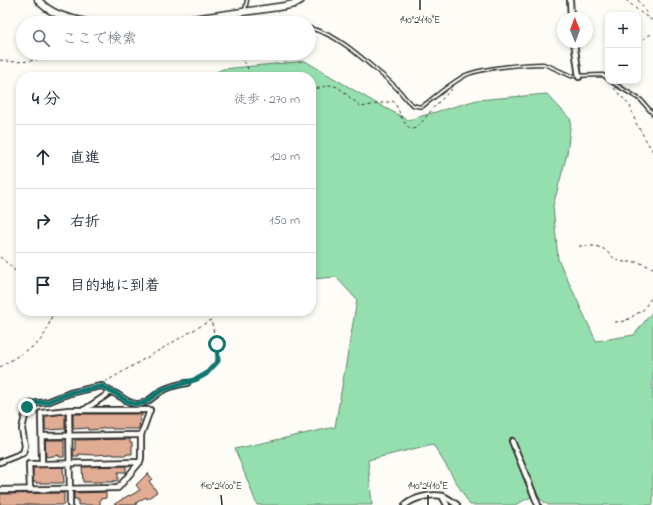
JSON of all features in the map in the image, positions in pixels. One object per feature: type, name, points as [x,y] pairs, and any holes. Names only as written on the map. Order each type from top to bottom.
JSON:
[{"type":"street","points":[[38,0],[50,11],[63,16]]},
{"type":"street","points":[[212,16],[285,6],[294,4],[301,0]]},
{"type":"street","points":[[570,0],[571,12]]},
{"type":"street","points":[[575,48],[579,76]]},
{"type":"street","points":[[0,462],[23,453],[24,446],[22,429],[27,407],[30,404],[47,402],[70,393],[102,386],[127,401],[135,404],[144,403],[162,390],[187,383]]},
{"type":"street","points":[[84,410],[111,392]]},
{"type":"street","points":[[69,410],[70,505]]},
{"type":"street","points":[[0,490],[118,488],[140,462],[141,435],[150,410],[69,410],[41,412],[42,464]]},
{"type":"street","points":[[42,436],[141,435]]},
{"type":"street","points":[[512,441],[538,505]]},
{"type":"street","points":[[30,489],[29,464],[140,462]]},
{"type":"street","points":[[405,505],[418,498],[428,496],[442,496],[457,505]]},
{"type":"street","points":[[442,496],[447,505]]},
{"type":"lane","points":[[245,11],[247,0]]},
{"type":"lane","points":[[316,30],[329,34],[350,47],[398,89],[412,105],[416,106],[423,106],[455,82],[478,71],[538,64],[549,66],[566,75],[603,75],[605,77]]},
{"type":"lane","points":[[615,84],[641,100],[653,114]]},
{"type":"path","points":[[626,0],[653,21]]},
{"type":"path","points":[[638,0],[644,8],[648,18]]},
{"type":"path","points":[[641,40],[653,34]]},
{"type":"path","points":[[0,60],[29,60]]},
{"type":"path","points":[[243,60],[249,72]]},
{"type":"path","points":[[316,89],[330,85],[338,87],[362,107],[393,101],[406,126],[412,129],[417,128],[434,107],[454,88],[455,82]]},
{"type":"path","points":[[612,84],[615,90],[630,106],[636,123],[653,152]]},
{"type":"path","points":[[579,246],[596,246],[604,249],[616,260],[624,262],[638,262],[653,268]]},
{"type":"path","points":[[0,257],[16,272]]},
{"type":"path","points":[[615,322],[625,321],[643,310],[653,295]]},
{"type":"path","points":[[0,367],[37,344],[45,334],[51,316]]},
{"type":"path","points":[[99,387],[211,320],[218,350],[218,361],[206,374],[187,383]]},
{"type":"green space","points":[[305,61],[374,102],[408,120],[477,100],[547,94],[571,120],[567,154],[553,206],[558,259],[596,341],[634,335],[653,311],[653,505],[548,505],[535,495],[515,505],[470,505],[433,444],[368,460],[372,505],[257,505],[235,449],[335,427],[357,300],[336,277],[316,279],[316,72],[217,72],[223,69]]},
{"type":"building","points":[[65,414],[65,429],[45,430],[45,416]]},
{"type":"building","points":[[73,414],[142,414],[142,416],[140,416],[139,429],[102,428],[88,430],[88,428],[73,429]]},
{"type":"building","points":[[130,439],[130,442],[132,442],[132,454],[79,454],[79,456],[73,456],[73,450],[75,450],[75,440]]},
{"type":"building","points":[[45,440],[64,440],[64,457],[59,457],[59,455],[46,457]]},
{"type":"building","points":[[126,466],[126,472],[118,472],[117,481],[83,482],[82,467]]},
{"type":"building","points":[[63,467],[64,483],[33,482],[33,468]]},
{"type":"building","points":[[148,473],[152,479],[149,481],[157,492],[147,499],[146,497],[136,503],[137,505],[113,505],[140,490],[136,485]]},
{"type":"building","points":[[106,492],[106,498],[100,499],[100,505],[78,505],[78,499],[74,499],[74,493]]},
{"type":"building","points":[[64,493],[64,505],[0,505],[0,494]]},
{"type":"route","points":[[27,407],[33,403],[47,402],[70,393],[102,386],[127,401],[135,404],[144,403],[162,390],[187,383],[206,374],[218,361],[219,356],[217,344]]}]
